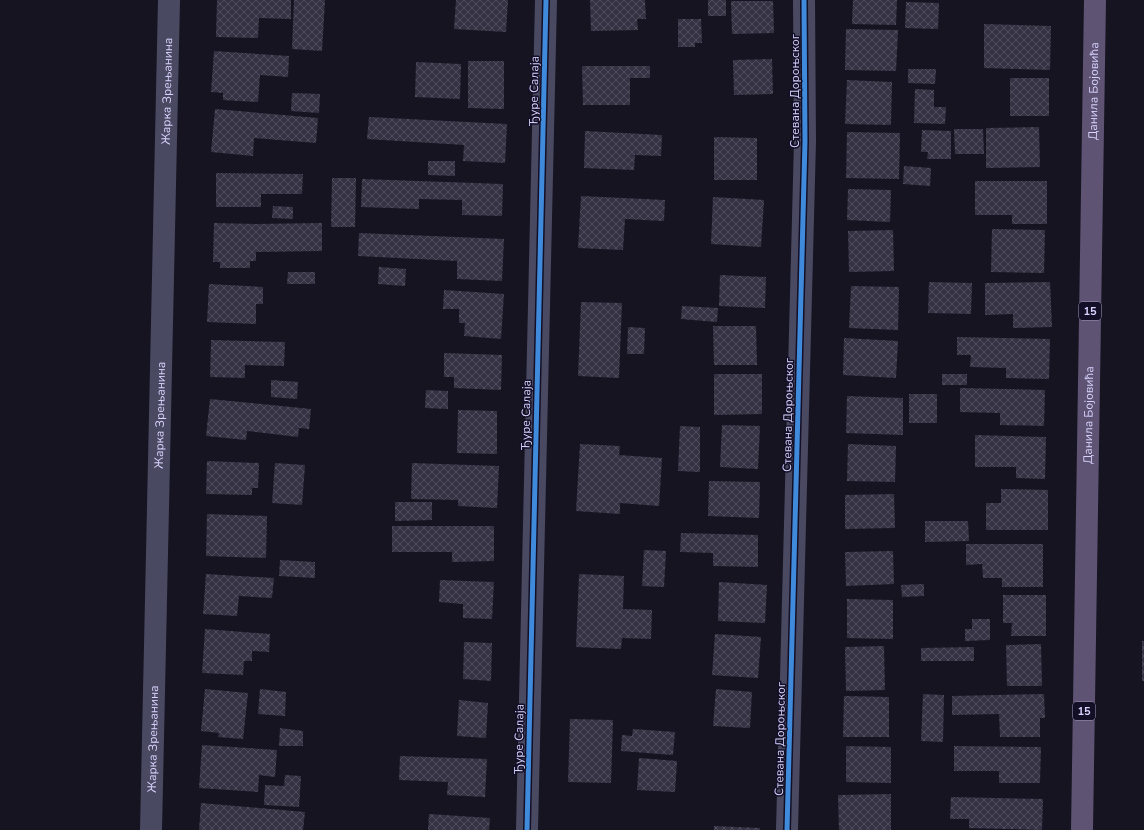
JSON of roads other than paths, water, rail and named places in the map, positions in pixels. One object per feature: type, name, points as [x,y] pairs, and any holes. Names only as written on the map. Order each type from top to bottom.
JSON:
[{"type":"main road","name":"Данила Бојовића","points":[[1082,830],[1095,0]]},
{"type":"street","name":"Жарка Зрењанина","points":[[151,830],[169,0]]},
{"type":"street","name":"Ђуре Салаја","points":[[527,830],[546,0]]},
{"type":"street","name":"Стевана Дороњског","points":[[787,830],[805,141],[804,0]]}]
